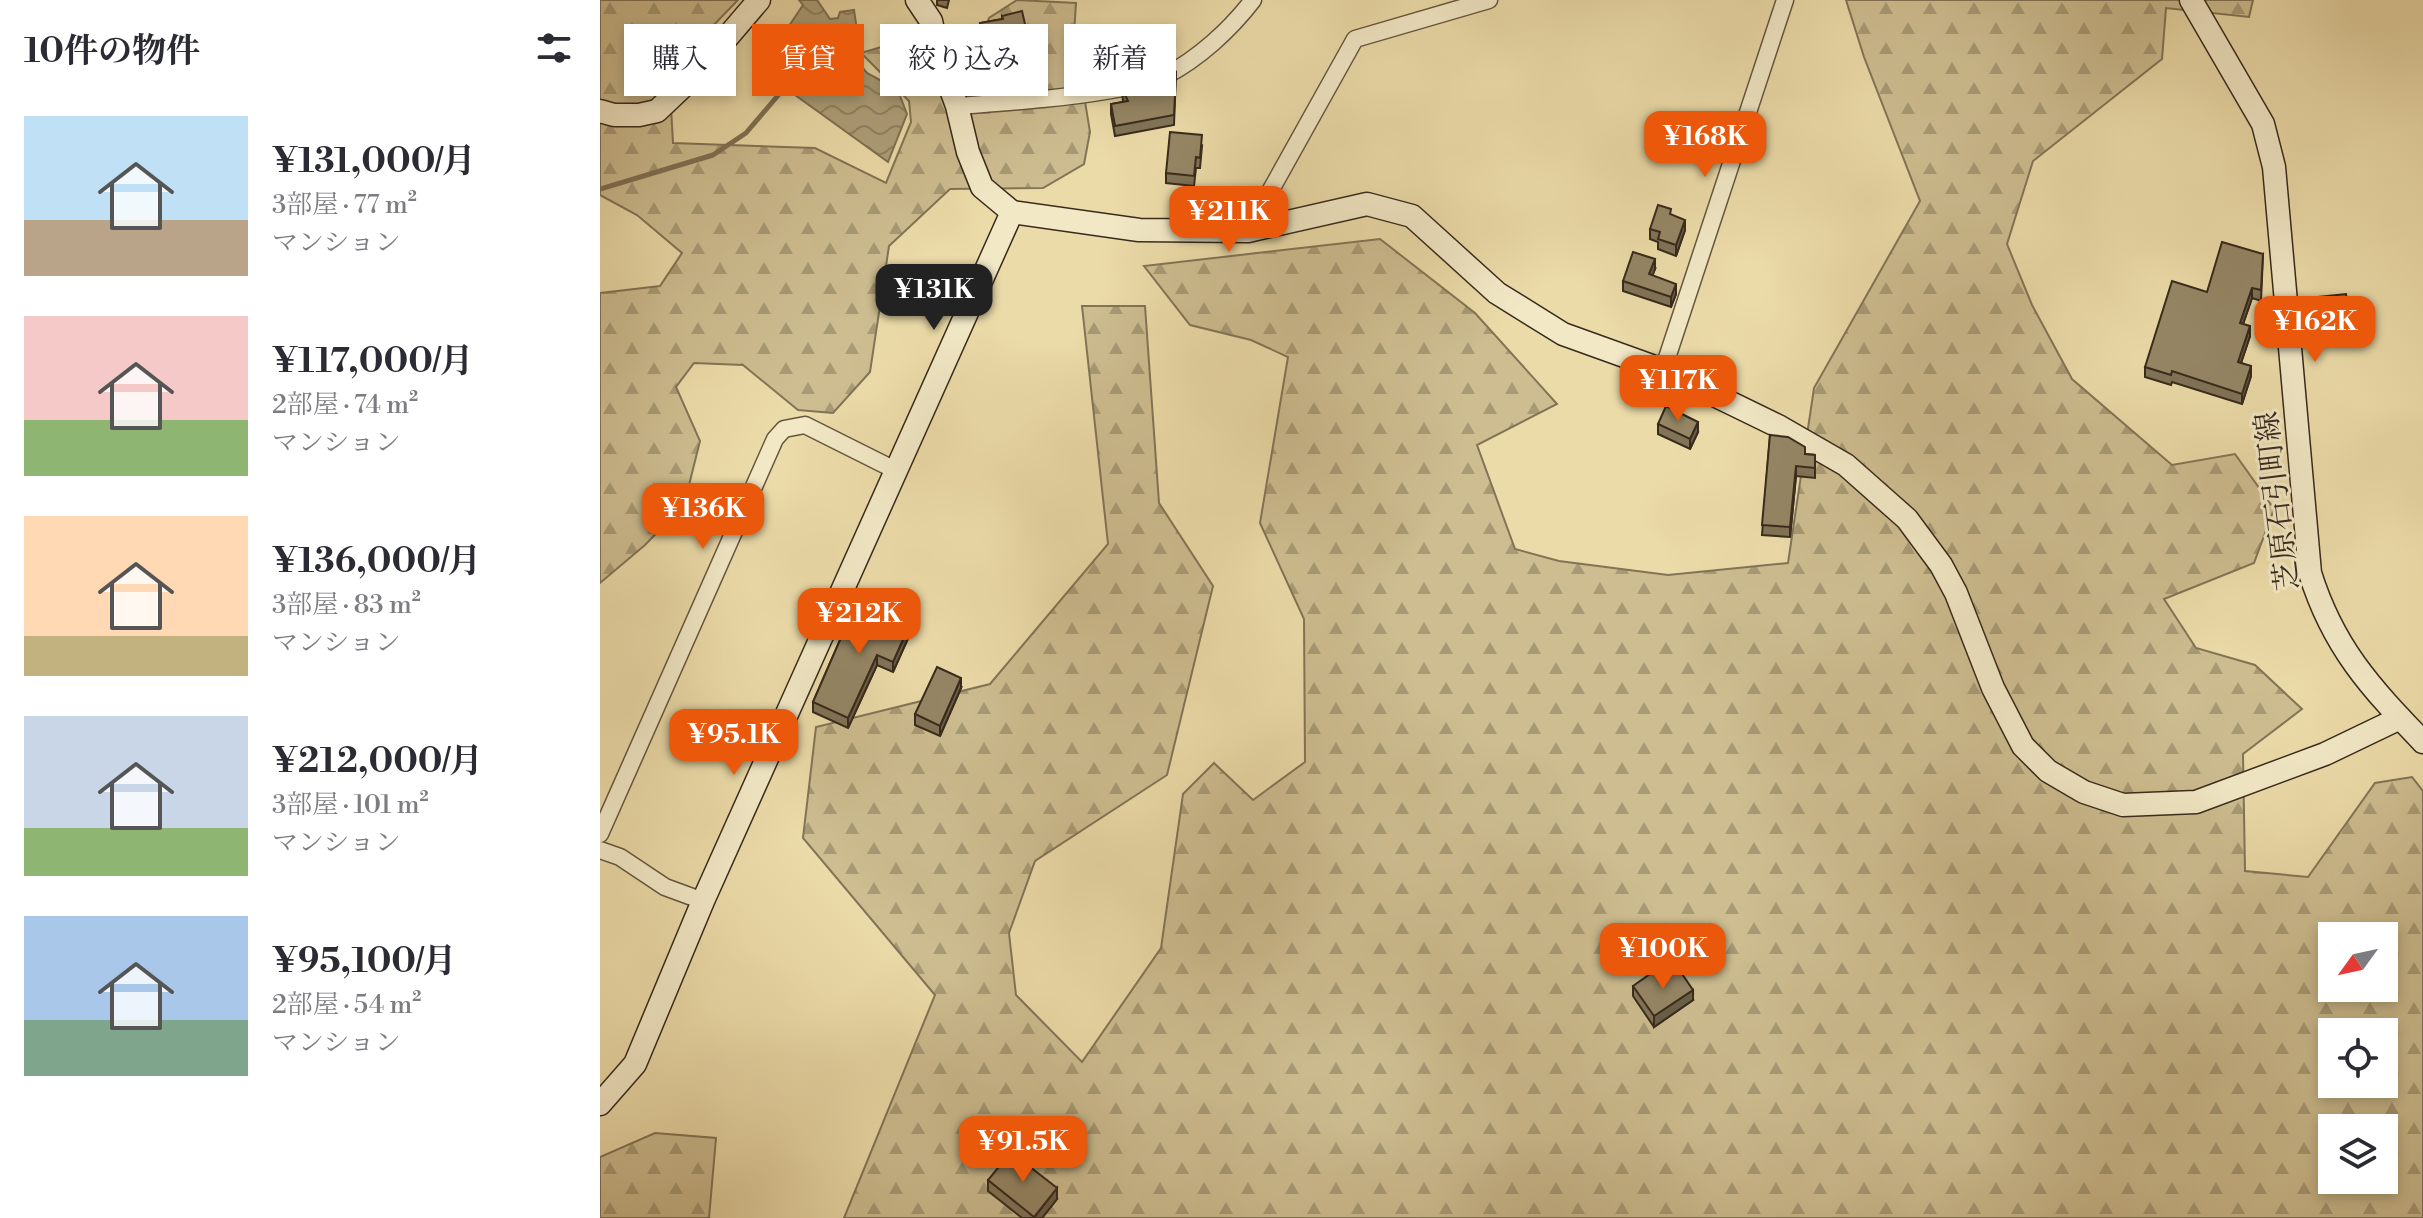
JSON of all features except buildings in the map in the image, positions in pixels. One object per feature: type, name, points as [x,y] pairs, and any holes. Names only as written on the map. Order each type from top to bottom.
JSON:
[{"type":"street","points":[[600,111],[614,115],[657,111],[696,74],[759,0]]},
{"type":"street","points":[[917,0],[931,21],[968,152],[982,187],[1012,212],[1139,230],[1248,231],[1367,204],[1412,216],[1497,293],[1563,334],[1663,370],[1780,427],[1846,465],[1907,519],[1941,565],[1956,593],[1993,688],[2023,746],[2048,771],[2084,792],[2123,805],[2196,802],[2325,754],[2400,718]]},
{"type":"street","points":[[957,106],[1065,98],[1134,86],[1164,77],[1205,49],[1237,21],[1253,0]]},
{"type":"street","points":[[1248,231],[1355,39],[1489,0]]},
{"type":"street","points":[[1663,370],[1785,0]]},
{"type":"street","name":"芝原石引町線","points":[[2191,0],[2263,124],[2274,167],[2310,573],[2322,610],[2340,644],[2370,684],[2423,742]]},
{"type":"street","points":[[600,1104],[635,1064],[703,901],[1012,212]]},
{"type":"street","points":[[600,834],[775,439],[784,429],[805,425],[897,471]]},
{"type":"street","points":[[600,850],[620,857],[665,887],[703,901]]},
{"type":"green space","points":[[600,0],[738,0],[715,24],[624,24],[624,96],[670,96],[673,143],[815,148],[886,183],[911,122],[909,101],[904,96],[1048,96],[1048,24],[987,24],[989,18],[1017,0],[1076,3],[1075,24],[1064,24],[1064,96],[1084,96],[1090,132],[1084,164],[1043,188],[950,189],[889,246],[870,372],[833,413],[798,410],[743,365],[694,363],[676,387],[700,441],[684,505],[645,545],[600,583],[600,293],[660,286],[682,253],[637,215],[600,195]]},
{"type":"green space","points":[[1846,0],[2253,0],[2249,17],[2166,8],[2162,59],[2033,161],[2007,244],[2032,305],[2072,379],[2172,465],[2235,454],[2274,509],[2254,563],[2164,599],[2196,648],[2255,665],[2302,709],[2243,754],[2245,871],[2308,877],[2375,783],[2412,777],[2423,791],[2423,1218],[844,1218],[935,995],[803,838],[816,727],[990,684],[1108,544],[1082,306],[1145,306],[1159,503],[1213,586],[1167,775],[1035,861],[1009,933],[1016,995],[1082,1062],[1161,948],[1183,794],[1214,763],[1253,800],[1305,762],[1304,619],[1260,523],[1288,357],[1251,340],[1190,325],[1144,266],[1380,239],[1475,313],[1557,404],[1477,445],[1515,549],[1559,561],[1668,575],[1788,563],[1814,388],[1920,201],[1864,57]]},
{"type":"green space","points":[[880,47],[880,72],[864,56],[864,52]]},
{"type":"green space","points":[[655,1133],[716,1138],[709,1218],[600,1218],[600,1157]]},
{"type":"water","points":[[799,0],[817,0],[830,19],[838,18],[840,12],[854,10],[856,24],[790,24],[803,5]]},
{"type":"water","points":[[864,69],[880,80],[880,96],[900,96],[907,114],[888,162],[796,96],[864,96]]},
{"type":"waterway","points":[[600,189],[713,155],[746,133],[778,96]]}]
